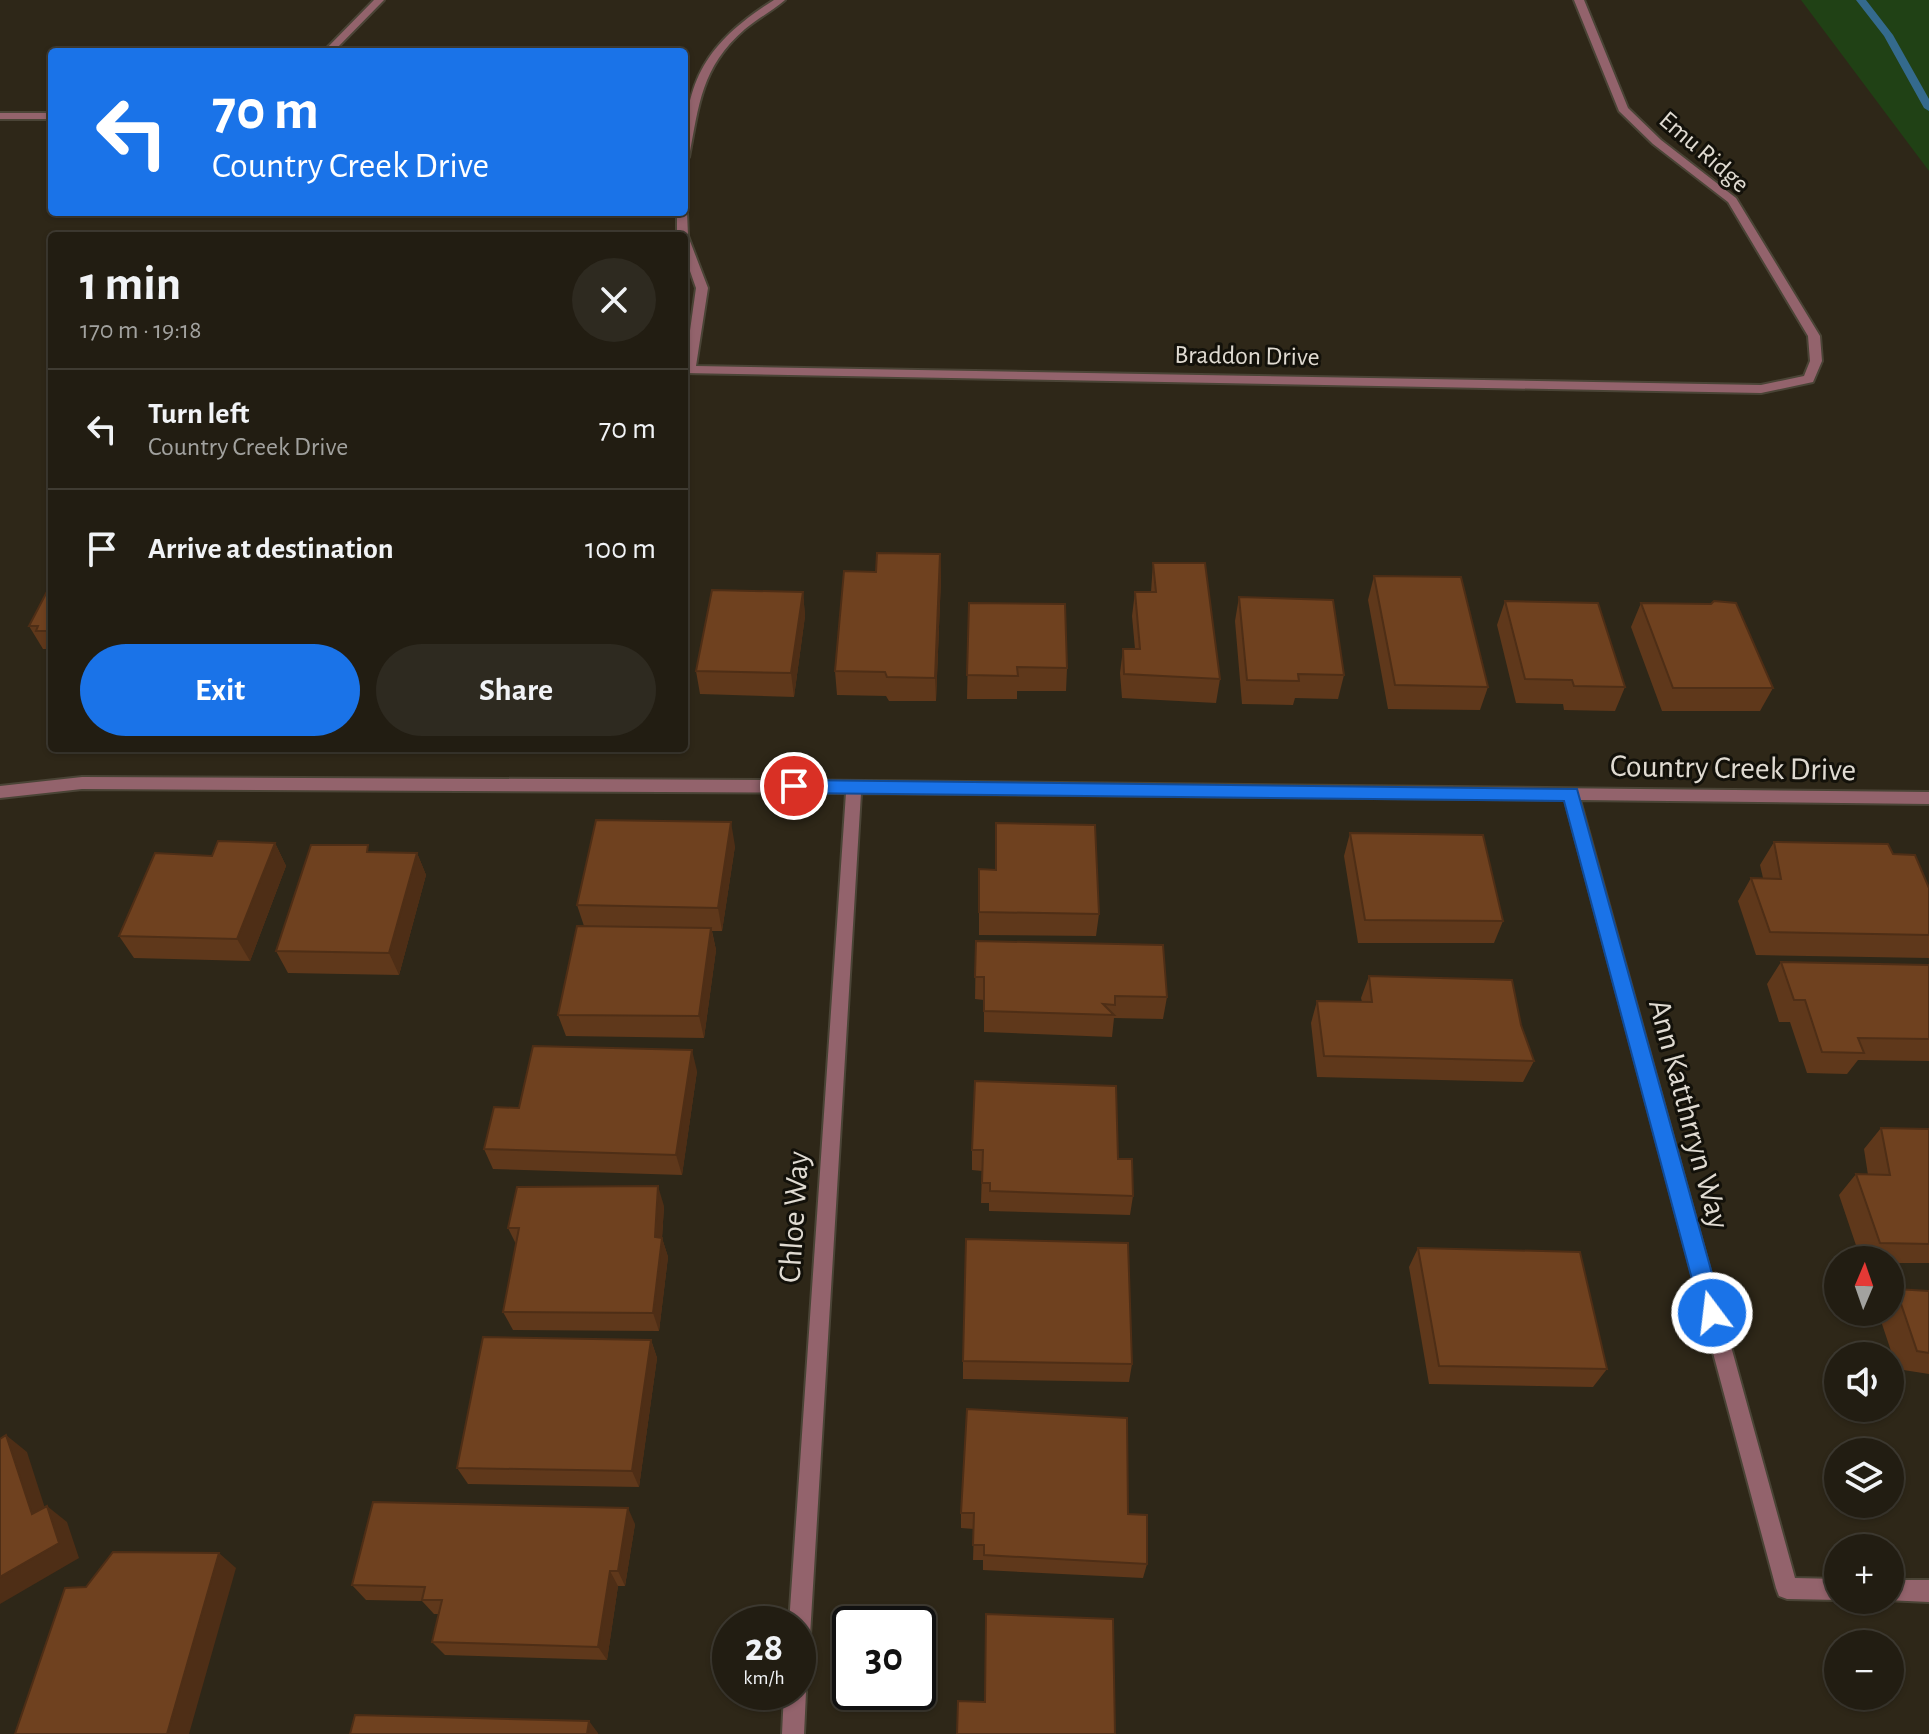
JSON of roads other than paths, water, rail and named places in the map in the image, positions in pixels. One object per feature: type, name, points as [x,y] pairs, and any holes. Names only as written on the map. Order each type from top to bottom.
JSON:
[{"type":"street","points":[[332,48],[379,0]]},
{"type":"street","points":[[688,120],[711,60],[744,25],[780,0]]},
{"type":"street","name":"Emu Ridge","points":[[1579,0],[1623,109],[1657,142],[1732,200],[1757,241],[1814,336],[1816,361],[1809,379]]},
{"type":"street","points":[[0,116],[48,116]]},
{"type":"street","points":[[688,248],[702,288],[688,359]]},
{"type":"street","name":"Braddon Drive","points":[[688,369],[1761,389],[1809,379]]},
{"type":"street","name":"Country Creek Drive","points":[[0,792],[82,783],[1929,798]]},
{"type":"street","name":"Chloe Way","points":[[801,1606],[854,787]]},
{"type":"street","name":"Ann Katthrryn Way","points":[[1571,794],[1787,1588],[1824,1589]]},
{"type":"street","points":[[1904,1591],[1929,1591]]},
{"type":"street","points":[[793,1734],[794,1710]]},
{"type":"waterway","points":[[1861,0],[1888,35],[1929,108]]}]
